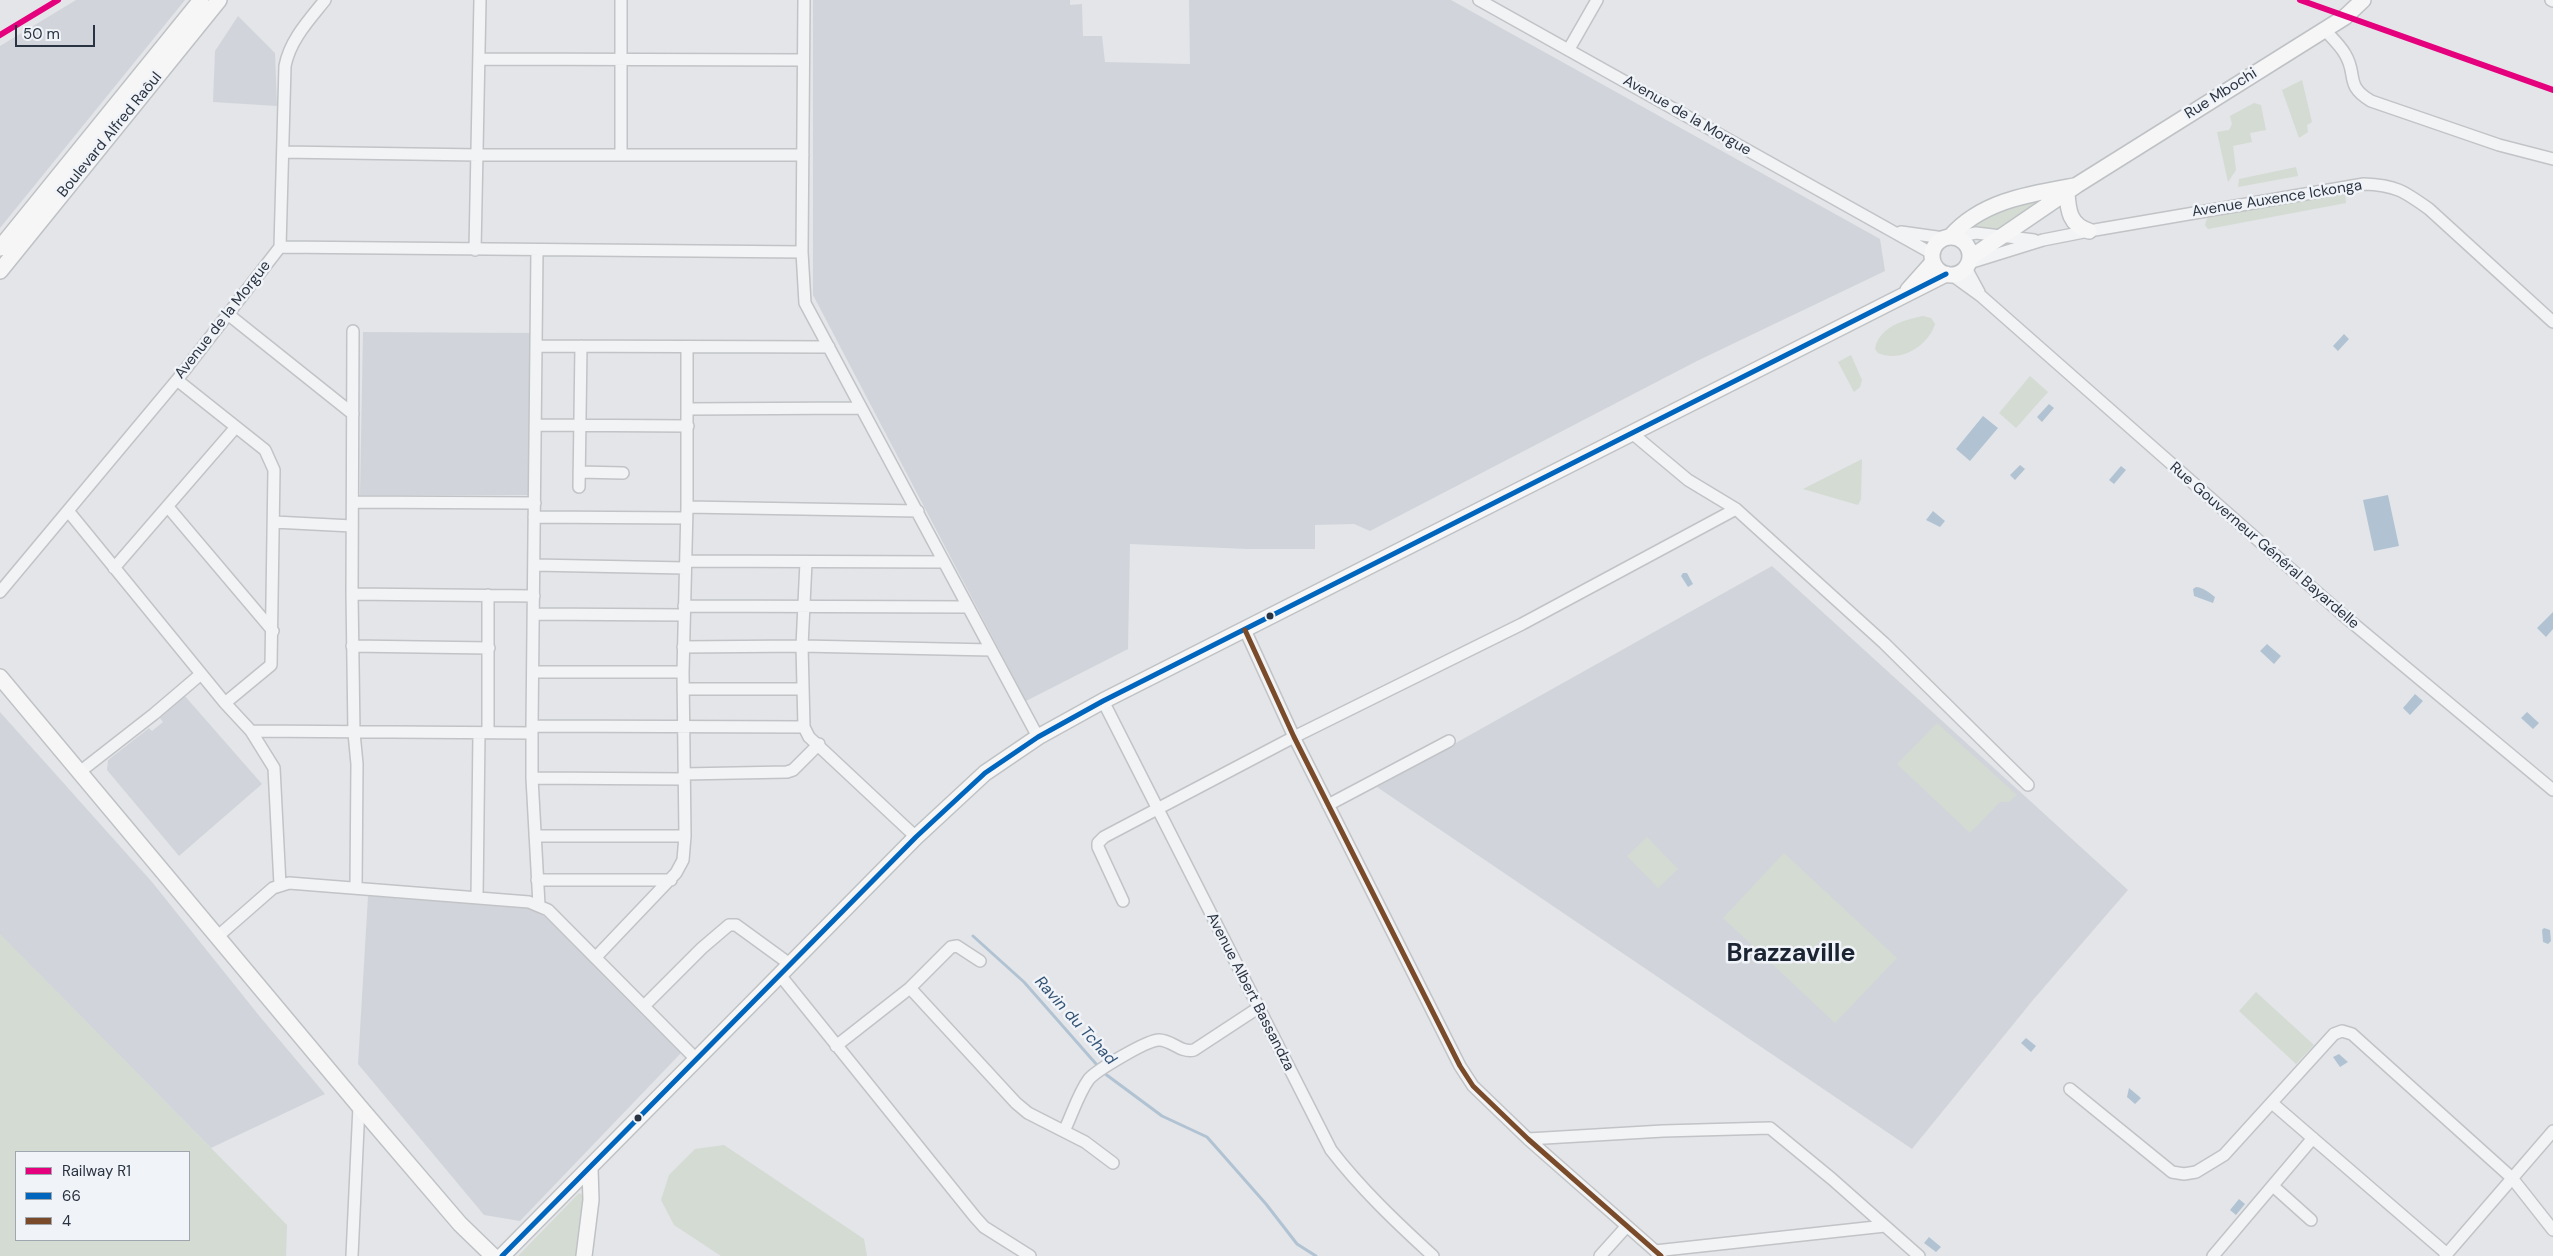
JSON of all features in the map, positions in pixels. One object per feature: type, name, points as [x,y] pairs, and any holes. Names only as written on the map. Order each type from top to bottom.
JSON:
[{"type":"main road","points":[[0,248],[202,0]]},
{"type":"main road","name":"Boulevard Alfred Raôul","points":[[0,271],[219,0]]},
{"type":"main road","name":"Rue Mbochi","points":[[1968,263],[2072,189],[2325,30],[2363,0]]},
{"type":"main road","points":[[2072,189],[2069,212],[2073,221],[2079,227],[2089,231]]},
{"type":"main road","name":"Rue Mbochi","points":[[1950,237],[1961,224],[1981,210],[2012,200],[2072,189]]},
{"type":"main road","points":[[502,1256],[916,837],[985,773],[1038,737],[1103,701],[1949,274],[1968,263],[1966,243],[1950,237],[1936,244],[1933,258],[1900,298]]},
{"type":"main road","points":[[1933,258],[1937,268],[1949,274]]},
{"type":"main road","points":[[0,677],[81,771],[217,937],[481,1250],[494,1256]]},
{"type":"main road","points":[[584,1256],[591,1200],[590,1169]]},
{"type":"main road","points":[[481,1250],[513,1244]]},
{"type":"street","name":"Avenue de la Morgue","points":[[0,592],[69,512],[177,380],[280,248],[285,66],[287,54],[298,35],[325,0]]},
{"type":"street","points":[[475,250],[480,0]]},
{"type":"street","points":[[621,0],[621,154]]},
{"type":"street","points":[[804,0],[802,252],[805,303],[809,314],[830,347],[1038,737]]},
{"type":"street","name":"Avenue de la Morgue","points":[[1479,0],[1753,154],[1895,231],[1933,258]]},
{"type":"street","points":[[1569,49],[1597,0]]},
{"type":"street","points":[[2325,30],[2345,54],[2352,81],[2358,93],[2371,101],[2499,145],[2553,159]]},
{"type":"street","points":[[479,59],[622,61],[803,60]]},
{"type":"street","points":[[283,152],[478,155],[802,155]]},
{"type":"street","name":"Avenue Auxence Ickonga","points":[[1968,263],[2043,240],[2089,231],[2364,184],[2389,185],[2409,194],[2429,209],[2553,322]]},
{"type":"street","name":"Avenue de la Morgue","points":[[1895,231],[1950,237]]},
{"type":"street","name":"Avenue Auxence Ickonga","points":[[1950,237],[1976,233],[2003,238],[2043,240]]},
{"type":"street","points":[[280,248],[802,252]]},
{"type":"street","points":[[537,250],[537,425],[534,517],[532,778],[539,905]]},
{"type":"street","name":"Rue Gouverneur Général Bayardelle","points":[[1968,263],[1981,296]]},
{"type":"street","name":"Rue Gouverneur Général Bayardelle","points":[[1949,274],[1981,296],[2342,615],[2553,790]]},
{"type":"street","points":[[229,315],[353,414]]},
{"type":"street","points":[[353,331],[352,646],[354,733],[358,764],[356,887]]},
{"type":"street","points":[[536,346],[830,347]]},
{"type":"street","points":[[579,487],[581,346]]},
{"type":"street","points":[[596,957],[671,880],[683,860],[685,836],[683,647],[687,512],[687,347]]},
{"type":"street","points":[[177,380],[265,450],[274,470],[273,632],[269,668],[225,703]]},
{"type":"street","points":[[688,409],[861,408]]},
{"type":"street","points":[[537,425],[688,426]]},
{"type":"street","points":[[114,568],[236,427]]},
{"type":"street","points":[[1633,434],[1688,480],[1736,509],[1884,643],[2028,785]]},
{"type":"street","points":[[579,472],[623,473]]},
{"type":"street","points":[[353,502],[535,503]]},
{"type":"street","points":[[168,507],[273,632]]},
{"type":"street","points":[[1123,901],[1099,851],[1098,843],[1104,837],[1294,738],[1522,624],[1736,509]]},
{"type":"street","points":[[534,517],[687,512],[918,511]]},
{"type":"street","points":[[69,512],[225,703],[251,731],[274,768],[276,775],[280,885]]},
{"type":"street","points":[[274,522],[352,526]]},
{"type":"street","points":[[806,562],[802,646],[804,728],[809,737],[916,837]]},
{"type":"street","points":[[534,565],[944,562]]},
{"type":"street","points":[[352,594],[534,596]]},
{"type":"street","points":[[477,898],[484,732],[490,648],[488,595]]},
{"type":"street","points":[[534,614],[803,606],[968,607]]},
{"type":"street","points":[[1245,630],[1294,738],[1460,1066],[1473,1086],[1528,1139],[1658,1253],[1885,1226]]},
{"type":"street","points":[[352,646],[490,648]]},
{"type":"street","points":[[683,647],[802,646],[991,650]]},
{"type":"street","points":[[534,672],[683,672]]},
{"type":"street","points":[[81,771],[154,714],[201,674]]},
{"type":"street","points":[[683,689],[802,689]]},
{"type":"street","name":"Avenue Albert Bassandza","points":[[1103,701],[1331,1150],[1348,1172],[1389,1216],[1434,1256]]},
{"type":"street","points":[[251,731],[354,733],[684,727],[804,728]]},
{"type":"street","points":[[1328,805],[1449,741]]},
{"type":"street","points":[[532,778],[684,777],[787,772],[793,770],[818,744]]},
{"type":"street","points":[[534,836],[685,836]]},
{"type":"street","points":[[537,880],[671,880]]},
{"type":"street","points":[[217,937],[280,885],[289,883],[529,902],[548,910],[696,1059]]},
{"type":"street","points":[[644,1006],[702,948],[729,925],[736,925],[791,965]]},
{"type":"street","points":[[836,1046],[910,988],[951,947],[957,946],[980,961]]},
{"type":"street","points":[[780,975],[975,1217],[984,1227],[1030,1256]]},
{"type":"street","points":[[910,988],[1016,1103],[1028,1113],[1085,1142],[1113,1163]]},
{"type":"street","points":[[1064,1131],[1086,1084],[1094,1075],[1156,1040],[1162,1040],[1186,1051],[1194,1050],[1258,1008]]},
{"type":"street","points":[[2070,1089],[2172,1172],[2184,1174],[2196,1172],[2224,1155],[2334,1034],[2342,1031],[2352,1034],[2512,1178],[2553,1230]]},
{"type":"street","points":[[2272,1103],[2446,1255],[2553,1130]]},
{"type":"street","points":[[352,1256],[359,1106]]},
{"type":"street","points":[[1528,1139],[1663,1131],[1770,1128],[1826,1173],[1919,1256]]},
{"type":"street","points":[[2213,1256],[2313,1138]]},
{"type":"street","points":[[2273,1186],[2312,1220]]},
{"type":"street","points":[[1600,1256],[1627,1226]]},
{"type":"shaded area","points":[[76,0],[185,0],[0,228],[0,46]]},
{"type":"shaded area","points":[[813,0],[1070,0],[1070,5],[1082,4],[1083,36],[1102,36],[1105,62],[1190,64],[1189,0],[1451,0],[1880,239],[1885,271],[1697,361],[1370,531],[1354,524],[1315,525],[1315,549],[1247,549],[1130,544],[1128,649],[1026,701],[813,295]]},
{"type":"shaded area","points":[[238,16],[275,53],[277,106],[213,102],[215,51]]},
{"type":"shaded area","points":[[2302,80],[2312,122],[2307,125],[2308,132],[2299,138],[2282,90]]},
{"type":"shaded area","points":[[2254,103],[2261,105],[2266,130],[2250,133],[2252,142],[2233,146],[2236,170],[2228,182],[2217,132],[2229,130],[2232,124],[2230,116]]},
{"type":"shaded area","points":[[2296,167],[2298,176],[2238,187],[2239,179]]},
{"type":"shaded area","points":[[2345,191],[2346,203],[2208,229],[2205,225],[2207,218]]},
{"type":"shaded area","points":[[2054,193],[1999,233],[1979,226],[1967,227],[1980,214]]},
{"type":"shaded area","points":[[1923,316],[1931,318],[1935,324],[1920,345],[1912,351],[1896,356],[1878,353],[1875,349],[1877,341],[1887,330],[1900,322]]},
{"type":"shaded area","points":[[363,332],[531,333],[530,495],[360,495]]},
{"type":"shaded area","points":[[1851,355],[1862,380],[1860,387],[1854,392],[1838,362]]},
{"type":"shaded area","points":[[2030,376],[2048,392],[2016,428],[1999,413]]},
{"type":"shaded area","points":[[1862,459],[1861,499],[1858,505],[1803,489]]},
{"type":"shaded area","points":[[1772,566],[2128,890],[2033,1000],[1912,1149],[1377,787]]},
{"type":"shaded area","points":[[184,695],[262,784],[179,856],[107,770],[108,760],[149,728],[152,731],[163,722],[160,718]]},
{"type":"shaded area","points":[[0,712],[152,882],[261,1018],[325,1094],[211,1148],[0,935]]},
{"type":"shaded area","points":[[1937,723],[2017,795],[2009,802],[2000,802],[1970,833],[1897,764]]},
{"type":"shaded area","points":[[1647,837],[1678,869],[1658,888],[1627,856]]},
{"type":"shaded area","points":[[1784,853],[1897,958],[1835,1023],[1723,918]]},
{"type":"shaded area","points":[[368,896],[527,908],[537,912],[545,917],[682,1052],[520,1221],[484,1215],[358,1064]]},
{"type":"shaded area","points":[[0,934],[287,1225],[286,1256],[0,1256]]},
{"type":"shaded area","points":[[2256,992],[2314,1045],[2296,1064],[2239,1011]]},
{"type":"shaded area","points":[[724,1145],[864,1239],[867,1256],[721,1256],[674,1225],[661,1200],[669,1175],[695,1149]]},
{"type":"shaded area","points":[[579,1193],[586,1196],[579,1256],[518,1256]]},
{"type":"water","points":[[2344,334],[2349,339],[2338,351],[2333,346]]},
{"type":"water","points":[[2049,404],[2054,408],[2042,422],[2037,417]]},
{"type":"water","points":[[1983,416],[1998,428],[1970,461],[1956,449]]},
{"type":"water","points":[[2020,465],[2025,469],[2015,480],[2010,475]]},
{"type":"water","points":[[2121,466],[2126,470],[2114,484],[2109,480]]},
{"type":"water","points":[[2388,495],[2399,546],[2374,551],[2363,500]]},
{"type":"water","points":[[1933,511],[1945,521],[1940,527],[1926,520]]},
{"type":"water","points":[[1683,573],[1687,573],[1693,584],[1688,587],[1681,576]]},
{"type":"water","points":[[2196,587],[2215,597],[2213,603],[2194,596],[2193,589]]},
{"type":"water","points":[[2553,612],[2553,629],[2546,637],[2537,628]]},
{"type":"water","points":[[2267,644],[2281,656],[2274,664],[2260,651]]},
{"type":"water","points":[[2415,694],[2423,701],[2410,715],[2403,708]]},
{"type":"water","points":[[2527,712],[2539,723],[2533,729],[2521,718]]},
{"type":"water","points":[[2544,928],[2550,930],[2551,941],[2548,944],[2543,942],[2542,930]]},
{"type":"water","points":[[2026,1038],[2036,1046],[2031,1052],[2021,1043]]},
{"type":"water","points":[[2339,1054],[2348,1062],[2340,1067],[2333,1057]]},
{"type":"water","points":[[2129,1088],[2141,1098],[2135,1104],[2127,1097]]},
{"type":"water","points":[[2239,1199],[2245,1204],[2236,1215],[2230,1210]]},
{"type":"water","points":[[1929,1237],[1941,1247],[1936,1252],[1924,1243]]},
{"type":"waterway","name":"Ravin du Tchad","points":[[973,936],[1024,982],[1104,1073],[1162,1116],[1207,1137],[1266,1204],[1297,1244],[1316,1256]]},
{"type":"rail line","name":"R1","points":[[0,35],[58,0]]},
{"type":"rail line","name":"R1","points":[[2300,0],[2553,90]]},
{"type":"transit line","name":"66","points":[[502,1256],[916,837],[985,773],[1038,737],[1103,701],[1946,274]]},
{"type":"transit line","name":"4","points":[[1245,630],[1294,737],[1460,1066],[1473,1086],[1528,1139],[1661,1256]]},
{"type":"district","name":"Brazzaville","points":[[1791,954]]}]
